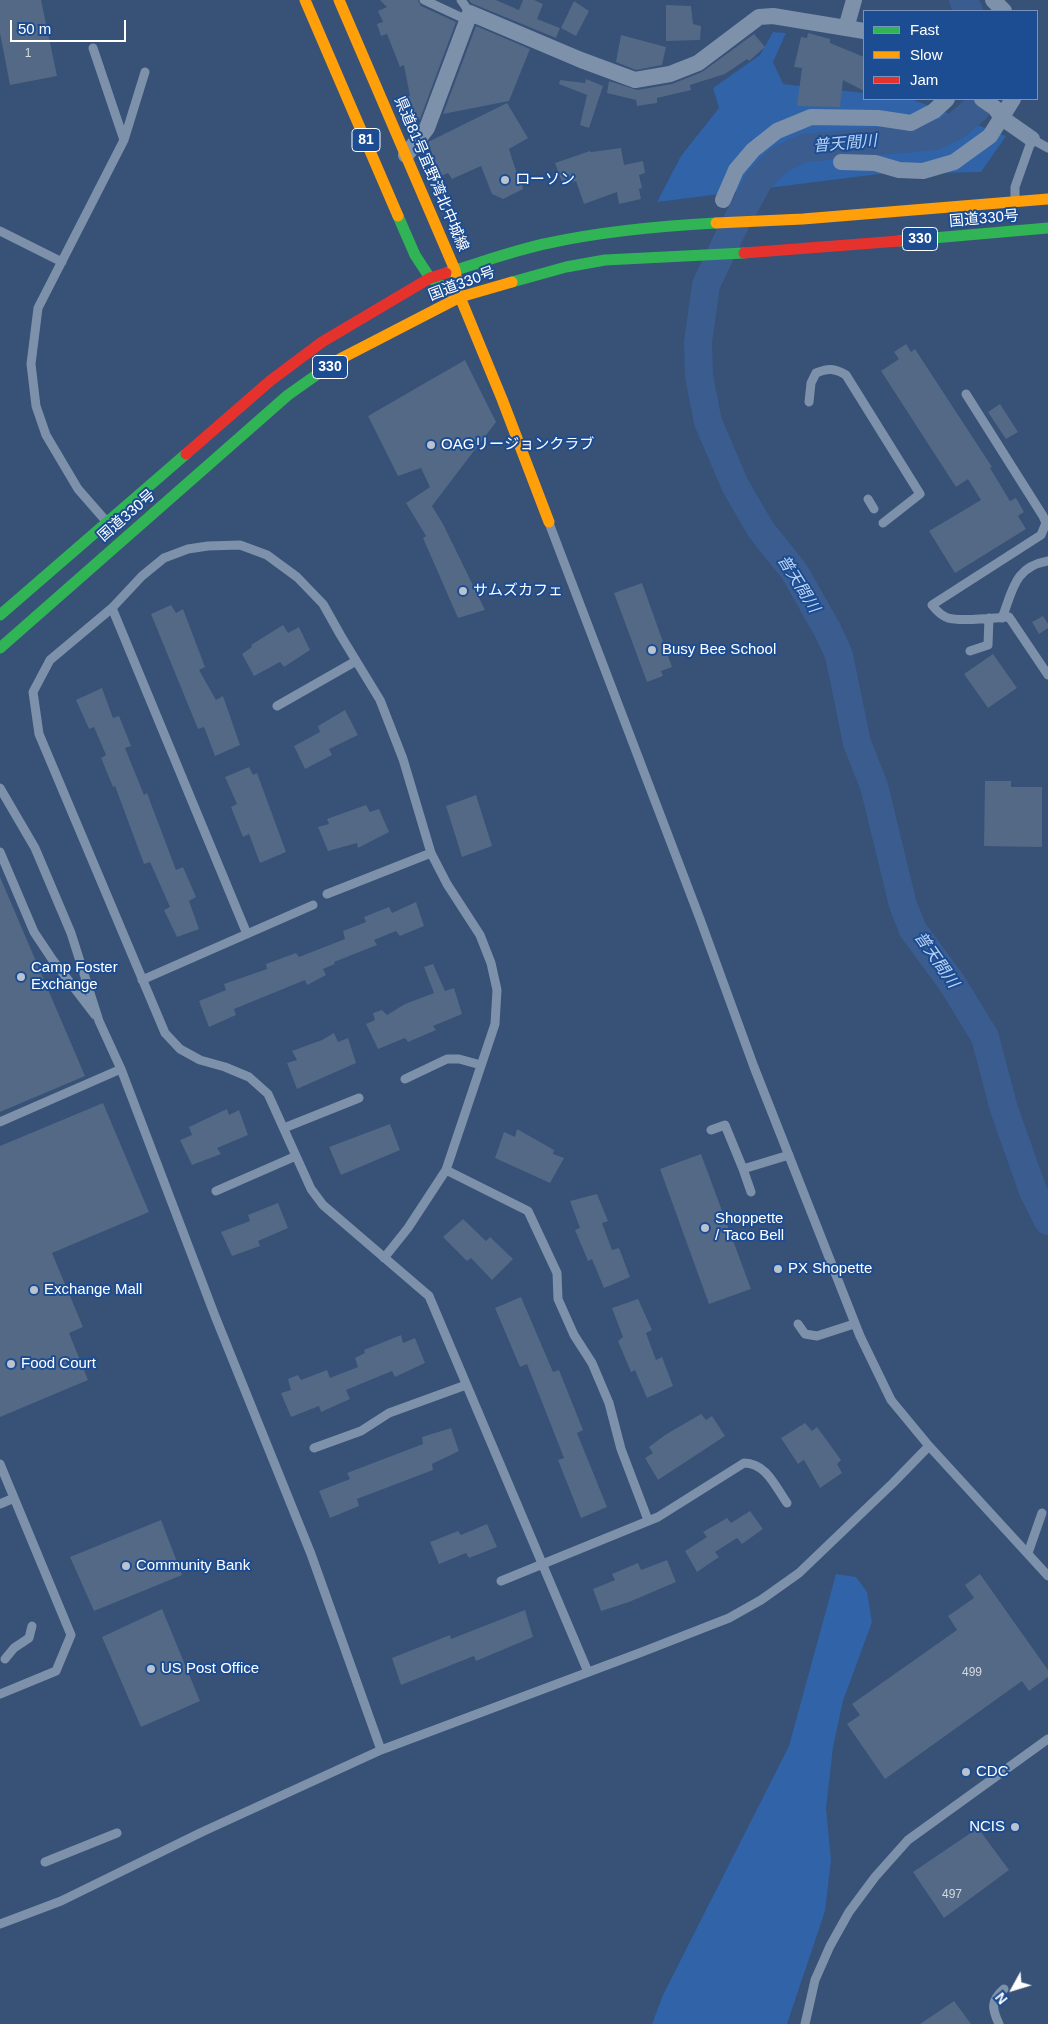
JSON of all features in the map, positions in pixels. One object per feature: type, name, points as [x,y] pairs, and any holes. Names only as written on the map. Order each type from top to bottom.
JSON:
[{"type":"main road","name":"81","points":[[305,0],[415,255],[430,278],[460,297]]},
{"type":"main road","name":"県道81号宜野湾北中城線","points":[[339,0],[362,50],[454,270],[460,297],[502,399],[549,522]]},
{"type":"main road","name":"国道330号","points":[[0,648],[114,531],[270,381],[322,342],[430,278],[546,243],[584,236],[677,226],[803,220],[1048,199]]},
{"type":"main road","name":"国道330号","points":[[0,615],[114,531],[288,395],[340,360],[460,297],[566,267],[606,260],[791,250],[1048,228]]},
{"type":"street","points":[[846,28],[854,0]]},
{"type":"street","points":[[993,0],[1003,10]]},
{"type":"street","points":[[406,154],[427,128],[466,11],[580,60],[635,80],[670,74],[698,63],[759,17],[773,16],[863,31]]},
{"type":"street","points":[[723,200],[736,170],[753,150],[777,131],[811,117],[878,118],[911,123],[934,111],[946,100]]},
{"type":"street","points":[[993,108],[1011,100]]},
{"type":"street","points":[[993,108],[1032,139]]},
{"type":"street","points":[[841,162],[875,163],[899,170],[923,171],[954,162],[990,136],[993,108]]},
{"type":"lane","points":[[424,0],[466,11]]},
{"type":"lane","points":[[93,48],[124,140]]},
{"type":"lane","points":[[114,531],[78,489],[46,435],[36,406],[31,364],[38,308],[124,140],[145,72]]},
{"type":"lane","points":[[1015,201],[1015,188],[1032,139],[1048,148]]},
{"type":"lane","points":[[0,231],[62,262]]},
{"type":"lane","points":[[809,402],[811,383],[816,373],[835,369],[846,375],[920,494],[883,523]]},
{"type":"lane","points":[[966,394],[1043,516],[1046,524],[1041,535],[932,605],[947,618],[1009,617],[1048,675]]},
{"type":"lane","points":[[868,499],[874,509]]},
{"type":"lane","points":[[549,522],[854,1324],[891,1400],[929,1446],[1048,1576]]},
{"type":"lane","points":[[384,1258],[408,1228],[446,1170],[495,1024],[497,990],[491,964],[480,935],[447,884],[431,853],[403,759],[380,700],[323,604],[297,577],[267,555],[240,545],[188,549],[164,558],[142,576],[112,608],[50,660],[33,692],[38,734],[165,1032],[180,1048],[200,1060],[225,1066],[250,1077],[268,1094],[311,1189],[323,1205],[384,1258],[428,1296],[588,1672]]},
{"type":"lane","points":[[1002,618],[1009,600],[1011,588],[1017,580],[1036,563],[1048,561]]},
{"type":"lane","points":[[112,608],[247,934]]},
{"type":"lane","points":[[970,651],[988,645],[990,618]]},
{"type":"lane","points":[[277,706],[356,661]]},
{"type":"lane","points":[[0,788],[38,857],[71,933],[100,1021],[121,1069],[215,1316],[311,1554],[381,1750]]},
{"type":"lane","points":[[0,852],[34,932],[52,959],[100,1021]]},
{"type":"lane","points":[[327,894],[431,853]]},
{"type":"lane","points":[[142,980],[313,905]]},
{"type":"lane","points":[[405,1079],[448,1059],[459,1059],[481,1065]]},
{"type":"lane","points":[[0,1122],[121,1069]]},
{"type":"lane","points":[[284,1128],[359,1098]]},
{"type":"lane","points":[[711,1130],[725,1125],[752,1192]]},
{"type":"lane","points":[[743,1169],[789,1155]]},
{"type":"lane","points":[[216,1191],[296,1156]]},
{"type":"lane","points":[[446,1170],[528,1211],[557,1274],[558,1299],[574,1335],[592,1363],[609,1403],[621,1449],[648,1520]]},
{"type":"lane","points":[[798,1324],[804,1334],[817,1336],[854,1324]]},
{"type":"lane","points":[[314,1448],[361,1431],[389,1413],[466,1385]]},
{"type":"lane","points":[[0,1924],[61,1901],[218,1825],[381,1750],[729,1618],[761,1600],[799,1573],[893,1484],[929,1446]]},
{"type":"lane","points":[[501,1581],[658,1517],[744,1463],[753,1463],[762,1468],[787,1503]]},
{"type":"lane","points":[[0,1464],[71,1635],[56,1671],[0,1694]]},
{"type":"lane","points":[[0,1504],[14,1498]]},
{"type":"lane","points":[[1028,1552],[1042,1513]]},
{"type":"lane","points":[[5,1660],[14,1648],[29,1638],[32,1626]]},
{"type":"lane","points":[[805,2024],[815,1980],[830,1946],[849,1912],[875,1877],[908,1840],[1048,1739]]},
{"type":"lane","points":[[45,1862],[117,1833]]},
{"type":"lane","points":[[999,2024],[993,2005],[997,1995],[1004,1989]]},
{"type":"shaded area","points":[[773,32],[786,33],[773,62],[783,84],[863,93],[863,100],[914,100],[1006,136],[981,172],[879,174],[657,202],[681,156],[719,108],[713,88],[760,55]]},
{"type":"shaded area","points":[[836,1574],[856,1577],[867,1592],[872,1622],[843,1701],[833,1747],[826,1809],[831,1860],[825,1911],[787,2024],[652,2024],[663,1995],[789,1746]]},
{"type":"building","points":[[0,0],[41,0],[57,76],[10,85],[0,33]]},
{"type":"building","points":[[380,0],[418,0],[421,6],[456,22],[420,119],[413,120],[405,97],[410,96],[404,65],[400,67],[387,34],[381,36],[377,24],[383,22],[378,11],[387,7]]},
{"type":"building","points":[[469,0],[496,0],[519,10],[523,0],[534,0],[543,4],[537,19],[560,28],[556,38],[471,3]]},
{"type":"building","points":[[574,1],[589,11],[576,36],[561,28]]},
{"type":"building","points":[[666,5],[691,6],[693,24],[701,26],[700,40],[666,41]]},
{"type":"building","points":[[476,26],[530,49],[509,101],[443,114]]},
{"type":"building","points":[[808,33],[830,39],[830,43],[863,57],[863,90],[843,80],[840,107],[797,106],[802,68],[794,67],[801,37],[807,38]]},
{"type":"building","points":[[754,34],[765,47],[749,61],[747,59],[725,74],[690,85],[691,90],[657,98],[657,103],[637,106],[636,100],[607,93],[609,81],[637,90],[672,84],[702,72]]},
{"type":"building","points":[[621,35],[666,47],[662,65],[636,70],[616,62]]},
{"type":"building","points":[[586,79],[603,86],[589,128],[580,125],[587,95],[559,84],[560,80],[585,83]]},
{"type":"building","points":[[507,103],[528,138],[509,149],[523,189],[503,199],[492,194],[481,166],[452,179],[448,173],[441,176],[428,143]]},
{"type":"building","points":[[621,148],[624,165],[643,161],[645,173],[639,175],[642,188],[639,189],[641,199],[619,204],[617,192],[584,204],[576,181],[563,185],[555,163],[590,151]]},
{"type":"building","points":[[906,344],[911,352],[915,349],[992,467],[990,468],[1010,501],[1016,498],[1024,512],[1018,516],[1026,529],[955,573],[929,531],[981,500],[968,479],[956,487],[881,371],[899,359],[894,352]]},
{"type":"building","name":"OAGリージョンクラブ","points":[[465,360],[496,422],[432,506],[443,524],[485,610],[458,618],[423,538],[426,536],[406,503],[430,487],[421,468],[398,476],[368,416]]},
{"type":"building","points":[[1000,404],[1018,432],[1006,439],[988,412]]},
{"type":"building","points":[[642,583],[672,667],[661,671],[663,676],[647,682],[614,593]]},
{"type":"building","points":[[171,605],[176,613],[183,609],[205,667],[199,670],[216,700],[223,696],[240,745],[215,756],[204,727],[198,729],[151,614]]},
{"type":"building","points":[[1043,616],[1048,624],[1048,628],[1039,634],[1032,622]]},
{"type":"building","points":[[283,625],[288,633],[299,627],[310,650],[284,667],[280,662],[254,676],[242,654],[252,647],[251,645]]},
{"type":"building","points":[[993,654],[1017,688],[988,708],[964,674]]},
{"type":"building","points":[[102,688],[113,718],[119,716],[131,746],[125,748],[144,795],[147,793],[176,870],[183,867],[196,897],[189,901],[199,929],[177,937],[164,910],[170,907],[150,862],[144,864],[115,786],[113,787],[101,758],[106,755],[94,727],[89,729],[76,700]]},
{"type":"building","points":[[345,710],[358,735],[329,749],[332,755],[305,769],[294,746],[320,732],[318,726]]},
{"type":"building","points":[[249,767],[253,775],[257,773],[286,852],[260,863],[249,834],[243,837],[231,807],[237,804],[225,777]]},
{"type":"building","points":[[985,781],[1011,781],[1011,787],[1042,787],[1042,847],[984,846]]},
{"type":"building","points":[[476,795],[492,846],[462,857],[446,806]]},
{"type":"building","points":[[366,805],[370,812],[379,809],[389,832],[358,848],[357,843],[328,851],[318,827],[329,824],[327,819]]},
{"type":"building","name":"Camp Foster Exchange","points":[[0,877],[85,1076],[0,1112]]},
{"type":"building","points":[[416,902],[424,926],[400,936],[396,931],[374,940],[377,945],[334,962],[335,964],[323,969],[326,975],[307,985],[305,980],[234,1009],[236,1015],[209,1027],[199,1001],[226,990],[224,984],[267,969],[266,964],[296,953],[299,957],[345,939],[343,931],[366,922],[364,917],[389,907],[392,913]]},
{"type":"building","points":[[433,964],[445,991],[454,988],[462,1014],[433,1026],[436,1030],[408,1042],[405,1038],[378,1049],[366,1024],[375,1020],[373,1013],[382,1010],[387,1015],[405,1004],[434,993],[424,967]]},
{"type":"building","points":[[334,1033],[338,1042],[348,1038],[356,1063],[297,1089],[287,1063],[297,1060],[292,1051],[322,1040]]},
{"type":"building","name":"Exchange Mall","points":[[103,1103],[149,1212],[52,1253],[83,1327],[69,1333],[88,1380],[0,1417],[0,1146]]},
{"type":"building","points":[[227,1109],[229,1115],[239,1110],[248,1135],[217,1148],[221,1154],[192,1165],[180,1140],[192,1135],[189,1127]]},
{"type":"building","points":[[390,1124],[400,1150],[341,1175],[329,1147]]},
{"type":"building","points":[[517,1129],[554,1150],[553,1154],[564,1158],[550,1183],[495,1158],[504,1132],[515,1137]]},
{"type":"building","name":"Shoppette / Taco Bell","points":[[701,1154],[751,1289],[709,1304],[660,1169]]},
{"type":"building","points":[[597,1194],[608,1221],[602,1223],[612,1250],[619,1248],[630,1277],[604,1288],[592,1259],[588,1261],[575,1230],[580,1228],[570,1201]]},
{"type":"building","points":[[278,1203],[288,1228],[258,1241],[260,1246],[232,1256],[221,1232],[250,1221],[248,1215]]},
{"type":"building","points":[[463,1219],[486,1241],[490,1237],[513,1259],[492,1280],[471,1258],[467,1261],[443,1237]]},
{"type":"building","points":[[521,1297],[553,1372],[559,1370],[583,1430],[577,1433],[607,1507],[581,1518],[558,1460],[564,1458],[527,1364],[520,1367],[495,1308]]},
{"type":"building","points":[[638,1299],[652,1330],[646,1333],[656,1360],[662,1357],[673,1386],[647,1398],[635,1370],[631,1372],[618,1341],[623,1337],[612,1308]]},
{"type":"building","points":[[401,1335],[403,1343],[415,1338],[425,1363],[395,1377],[392,1371],[346,1390],[350,1399],[321,1412],[319,1406],[291,1417],[281,1393],[291,1390],[288,1379],[298,1375],[301,1380],[327,1370],[330,1378],[358,1367],[355,1358],[365,1353],[364,1350]]},
{"type":"building","points":[[701,1414],[706,1420],[712,1416],[725,1436],[658,1480],[645,1458],[653,1453],[649,1447],[665,1435]]},
{"type":"building","points":[[805,1423],[812,1431],[817,1427],[841,1460],[837,1464],[842,1473],[820,1488],[804,1460],[798,1464],[781,1438]]},
{"type":"building","points":[[451,1428],[459,1451],[432,1464],[433,1470],[357,1499],[359,1506],[330,1518],[319,1491],[350,1479],[347,1473],[423,1444],[422,1437]]},
{"type":"building","points":[[750,1511],[763,1529],[742,1544],[737,1538],[715,1552],[719,1557],[697,1572],[685,1551],[707,1537],[703,1532],[727,1518],[731,1523]]},
{"type":"building","name":"Community Bank","points":[[161,1520],[182,1575],[94,1611],[70,1557]]},
{"type":"building","points":[[487,1524],[497,1547],[469,1558],[466,1553],[439,1564],[430,1542],[458,1531],[461,1535]]},
{"type":"building","points":[[667,1560],[676,1582],[629,1602],[601,1611],[593,1589],[615,1580],[612,1574],[638,1563],[641,1570]]},
{"type":"building","points":[[980,1574],[1048,1670],[1048,1677],[1029,1691],[1022,1681],[885,1779],[847,1724],[860,1715],[852,1704],[957,1630],[948,1616],[974,1598],[965,1585]]},
{"type":"building","name":"US Post Office","points":[[162,1609],[200,1701],[141,1727],[102,1637]]},
{"type":"building","points":[[525,1610],[533,1637],[476,1661],[474,1656],[401,1685],[392,1658],[450,1635],[451,1639]]},
{"type":"building","points":[[978,1828],[1009,1870],[944,1918],[913,1872]]},
{"type":"building","points":[[954,2001],[971,2024],[920,2024]]},
{"type":"waterway","name":"普天間川","points":[[963,0],[968,10]]},
{"type":"waterway","name":"普天間川","points":[[981,100],[977,108],[957,125],[935,136],[804,148],[779,160],[759,180],[731,232],[706,285],[698,342],[699,376],[708,422],[735,485],[761,530],[794,571],[828,631],[839,655],[857,743],[874,786],[903,905],[913,930],[952,983],[985,1037],[1004,1109],[1033,1191],[1048,1221]]},
{"type":"traffic: fast","points":[[398,216],[415,255],[430,278],[448,290]]},
{"type":"traffic: fast","points":[[446,273],[523,249],[590,235],[716,223]]},
{"type":"traffic: fast","points":[[899,241],[1048,228]]},
{"type":"traffic: fast","points":[[512,282],[566,267],[605,260],[744,253]]},
{"type":"traffic: fast","points":[[0,648],[288,395],[322,371]]},
{"type":"traffic: fast","points":[[0,615],[186,454]]},
{"type":"traffic: slow","points":[[305,0],[398,216]]},
{"type":"traffic: slow","points":[[339,0],[455,270],[459,293]]},
{"type":"traffic: slow","points":[[716,223],[803,219],[1048,199]]},
{"type":"traffic: slow","points":[[322,371],[340,359],[460,297],[512,282]]},
{"type":"traffic: slow","points":[[460,297],[502,399],[549,522]]},
{"type":"traffic: jam","points":[[744,253],[899,241]]},
{"type":"traffic: jam","points":[[186,454],[270,381],[322,342],[430,278],[446,273]]},
{"type":"place","name":"ローソン","points":[[505,180]]},
{"type":"place","name":"OAGリージョンクラブ","points":[[431,445]]},
{"type":"place","name":"サムズカフェ","points":[[463,591]]},
{"type":"place","name":"Busy Bee School","points":[[652,650]]},
{"type":"place","name":"Camp Foster Exchange","points":[[21,977]]},
{"type":"place","name":"Shoppette / Taco Bell","points":[[705,1228]]},
{"type":"place","name":"PX Shopette","points":[[778,1269]]},
{"type":"place","name":"Exchange Mall","points":[[34,1290]]},
{"type":"place","name":"Food Court","points":[[11,1364]]},
{"type":"place","name":"Community Bank","points":[[126,1566]]},
{"type":"place","name":"US Post Office","points":[[151,1669]]},
{"type":"place","name":"CDC","points":[[966,1772]]},
{"type":"place","name":"NCIS","points":[[1015,1827]]}]
